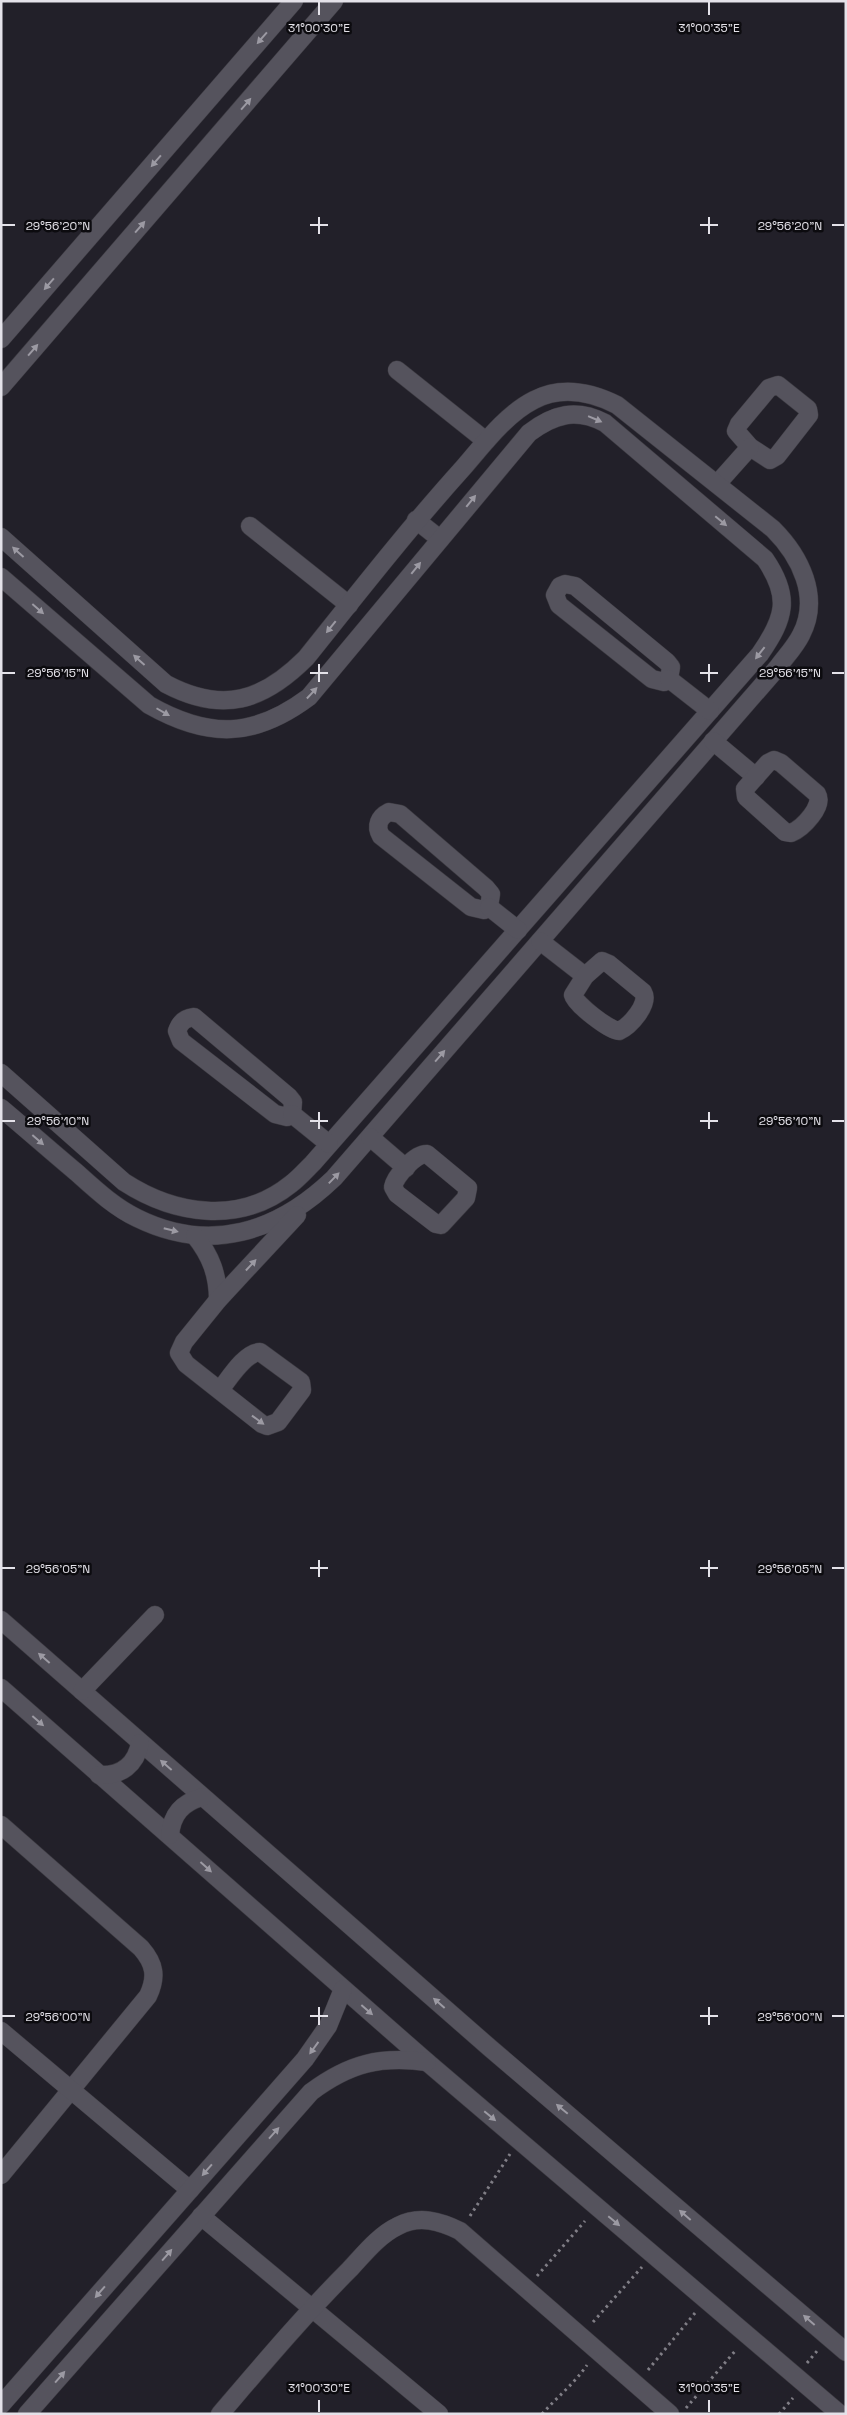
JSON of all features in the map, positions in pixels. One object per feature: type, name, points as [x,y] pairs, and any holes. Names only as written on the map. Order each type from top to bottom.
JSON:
[{"type":"street","points":[[1,339],[294,1]]},
{"type":"street","points":[[1,386],[334,1]]},
{"type":"street","points":[[397,370],[486,441]]},
{"type":"street","points":[[1,537],[166,684],[201,698],[224,701],[254,696],[286,678],[306,658],[416,520],[486,441],[512,416],[533,400],[557,392],[598,396],[617,406],[773,529],[787,543],[798,559],[805,577],[808,596],[807,615],[802,633],[793,648],[334,1178],[218,1300],[184,1342],[179,1353],[186,1364],[262,1424],[270,1427],[278,1422],[300,1394],[302,1385],[265,1354],[255,1352],[246,1359],[220,1390]]},
{"type":"street","points":[[1,577],[149,705],[173,718],[197,726],[226,729],[260,726],[286,714],[309,697],[529,432],[558,415],[575,413],[593,416],[605,423],[766,559],[775,574],[781,590],[782,608],[779,625],[760,654],[313,1163],[290,1185],[266,1199],[236,1209],[205,1212],[173,1207],[144,1195],[124,1182],[1,1073]]},
{"type":"street","points":[[718,484],[750,447]]},
{"type":"street","points":[[416,520],[440,539]]},
{"type":"street","points":[[250,526],[348,605]]},
{"type":"street","points":[[754,549],[773,529]]},
{"type":"street","points":[[565,584],[575,586],[667,662],[670,667],[669,679],[664,682],[652,679],[558,605],[555,595],[556,590],[565,584]]},
{"type":"street","points":[[605,641],[620,624]]},
{"type":"street","points":[[669,679],[710,711]]},
{"type":"street","points":[[713,741],[756,777]]},
{"type":"street","points":[[389,812],[400,814],[486,888],[491,894],[489,907],[484,910],[471,907],[388,842],[378,831],[380,819],[389,812]]},
{"type":"street","points":[[579,860],[596,876]]},
{"type":"street","points":[[489,907],[518,930]]},
{"type":"street","points":[[540,941],[586,976]]},
{"type":"street","points":[[194,1017],[244,1058],[294,1102],[292,1114],[287,1117],[280,1117],[227,1078],[181,1041],[177,1030],[179,1024],[188,1018],[194,1017]]},
{"type":"street","points":[[227,1078],[244,1058]]},
{"type":"street","points":[[1,1108],[110,1202],[136,1218],[166,1229],[195,1236],[227,1234],[257,1228],[286,1216],[312,1200]]},
{"type":"street","points":[[292,1114],[329,1144]]},
{"type":"street","points":[[370,1137],[406,1168]]},
{"type":"street","points":[[195,1236],[211,1260],[216,1274],[218,1300]]},
{"type":"street","points":[[82,1691],[154,1615]]},
{"type":"street","points":[[1,1620],[490,2048],[846,2352]]},
{"type":"street","points":[[1,1688],[427,2062],[840,2414]]},
{"type":"street","points":[[99,1775],[116,1774],[130,1765],[140,1743]]},
{"type":"street","points":[[170,1835],[176,1814],[192,1800],[202,1797]]},
{"type":"street","points":[[1,1825],[141,1948],[150,1958],[154,1970],[154,1984],[148,1996],[1,2176]]},
{"type":"street","points":[[1,2405],[305,2059],[328,2026],[343,1988]]},
{"type":"street","points":[[1,2031],[190,2190]]},
{"type":"street","points":[[27,2414],[311,2092],[331,2077],[354,2066],[378,2060],[403,2059],[427,2062]]},
{"type":"street","points":[[291,2073],[311,2092]]},
{"type":"street","points":[[201,2216],[312,2307],[431,2411]]},
{"type":"street","points":[[220,2414],[312,2307],[381,2237],[398,2226],[419,2220],[441,2222],[460,2231],[670,2414]]},
{"type":"path","points":[[460,2231],[519,2140]]},
{"type":"path","points":[[526,2288],[597,2207]]},
{"type":"path","points":[[581,2336],[653,2254]]},
{"type":"path","points":[[636,2384],[706,2300]]},
{"type":"path","points":[[681,2414],[748,2335]]},
{"type":"path","points":[[796,2376],[829,2337]]},
{"type":"path","points":[[542,2414],[578,2378],[596,2349]]}]
